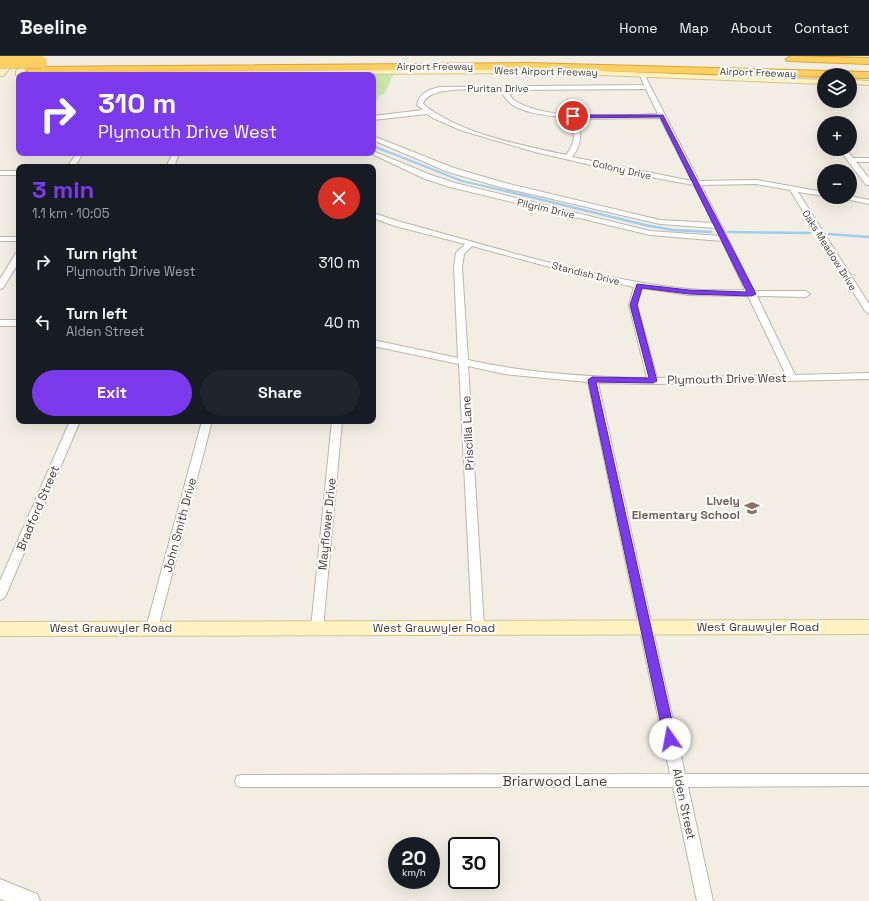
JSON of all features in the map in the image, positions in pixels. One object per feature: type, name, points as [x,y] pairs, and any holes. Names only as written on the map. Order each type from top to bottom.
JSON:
[{"type":"highway","name":"Airport Freeway","points":[[1,57],[35,61],[493,66],[642,71],[869,74]]},
{"type":"highway","name":"Airport Freeway","points":[[788,58],[868,63]]},
{"type":"highway","name":"Airport Freeway","points":[[16,72],[35,61]]},
{"type":"highway","points":[[0,63],[35,61],[519,61],[868,63]]},
{"type":"highway","points":[[772,62],[868,63]]},
{"type":"highway","points":[[642,71],[817,81]]},
{"type":"highway","points":[[857,81],[869,82]]},
{"type":"main road","points":[[8,77],[16,56]]},
{"type":"main road","points":[[20,72],[35,61]]},
{"type":"main road","name":"West Airport Freeway","points":[[376,73],[642,71]]},
{"type":"main road","name":"West Grauwyler Road","points":[[0,629],[869,627]]},
{"type":"street","points":[[642,71],[662,116],[719,226],[792,378]]},
{"type":"street","name":"Puritan Drive","points":[[426,112],[420,105],[420,100],[428,92],[434,90],[648,87]]},
{"type":"street","points":[[502,88],[508,99],[523,107],[549,115],[662,116]]},
{"type":"street","points":[[376,118],[426,112]]},
{"type":"street","name":"Colony Drive","points":[[426,112],[484,136],[568,157],[672,180],[697,182],[756,182],[817,193]]},
{"type":"street","points":[[568,157],[575,149],[579,140],[573,116]]},
{"type":"street","name":"Pilgrim Drive","points":[[376,139],[451,170],[503,185],[660,222],[719,226]]},
{"type":"street","name":"Pilgrim Drive","points":[[376,153],[453,185],[628,228],[672,236],[725,239]]},
{"type":"street","points":[[848,156],[869,183]]},
{"type":"street","points":[[851,160],[869,160]]},
{"type":"street","points":[[0,173],[16,173]]},
{"type":"street","name":"Oaks Meadow Drive","points":[[792,188],[869,311]]},
{"type":"street","points":[[857,200],[869,202]]},
{"type":"street","name":"Standish Drive","points":[[376,217],[586,274],[639,285],[689,292],[806,294]]},
{"type":"street","points":[[0,239],[16,239]]},
{"type":"street","name":"Priscilla Lane","points":[[471,243],[464,249],[459,258],[478,627]]},
{"type":"street","points":[[0,286],[16,260]]},
{"type":"street","points":[[639,285],[633,305],[653,381]]},
{"type":"street","points":[[0,323],[16,323]]},
{"type":"street","name":"Plymouth Drive West","points":[[376,344],[527,374],[592,380],[653,381],[869,376]]},
{"type":"street","name":"Alden Street","points":[[592,380],[705,901]]},
{"type":"street","name":"Bradford Street","points":[[0,595],[74,424]]},
{"type":"street","name":"John Smith Drive","points":[[152,628],[206,424]]},
{"type":"street","name":"Mayflower Drive","points":[[317,628],[337,424]]},
{"type":"street","name":"Briarwood Lane","points":[[242,781],[869,780]]},
{"type":"street","points":[[0,889],[30,901]]},
{"type":"green space","points":[[376,73],[394,73],[385,93],[379,96],[376,102]]},
{"type":"waterway","points":[[376,147],[462,181],[510,192]]},
{"type":"waterway","points":[[506,191],[645,225],[673,230],[711,232]]},
{"type":"waterway","points":[[728,232],[810,233]]},
{"type":"waterway","points":[[829,234],[869,237]]},
{"type":"place","name":"Lively Elementary School","points":[[752,508]]},
{"type":"route","points":[[573,116],[662,116],[697,182],[752,294],[689,292],[639,285],[633,305],[653,381],[592,380],[670,739]]}]
